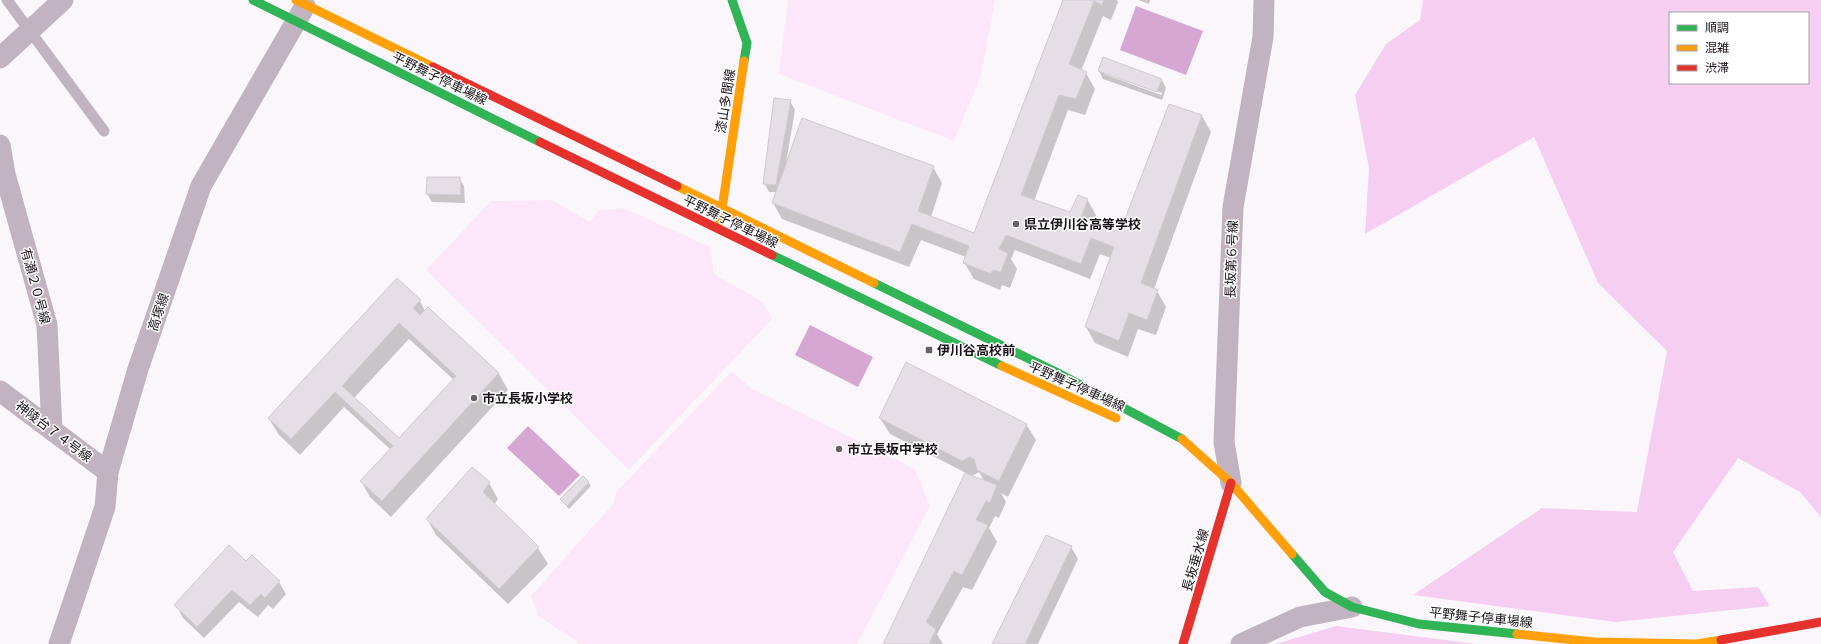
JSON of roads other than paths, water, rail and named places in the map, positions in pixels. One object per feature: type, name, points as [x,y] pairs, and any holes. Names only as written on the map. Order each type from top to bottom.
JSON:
[{"type":"main road","name":"平野舞子停車場線","points":[[253,0],[301,7],[722,208],[1056,372],[1178,436],[1231,483],[1325,592],[1352,607],[1419,624],[1594,642],[1697,644],[1821,622]]},
{"type":"main road","name":"漆山多聞線","points":[[719,230],[747,43],[733,1]]},
{"type":"main road","name":"平野舞子停車場線","points":[[301,7],[719,230],[1042,386],[1122,421]]},
{"type":"main road","name":"平野舞子停車場線","points":[[1151,433],[1202,456]]},
{"type":"main road","name":"長坂垂水線","points":[[1184,644],[1231,483]]},
{"type":"street","points":[[0,58],[62,0]]},
{"type":"street","name":"長坂第６号線","points":[[1231,483],[1224,442],[1233,207],[1264,37],[1264,0]]},
{"type":"street","name":"高塚線","points":[[59,644],[105,507],[108,472],[138,369],[201,186],[301,7]]},
{"type":"street","name":"有瀬２０号線","points":[[0,145],[5,174],[47,325],[52,430]]},
{"type":"street","name":"神陵台７４号線","points":[[0,391],[108,472]]},
{"type":"street","points":[[1241,644],[1300,617],[1352,607]]},
{"type":"lane","points":[[7,0],[104,131]]},
{"type":"place","name":"県立伊川谷高等学校","points":[[1016,224]]},
{"type":"place","name":"伊川谷高校前","points":[[929,350]]},
{"type":"place","name":"市立長坂小学校","points":[[474,398]]},
{"type":"place","name":"市立長坂中学校","points":[[839,449]]}]
